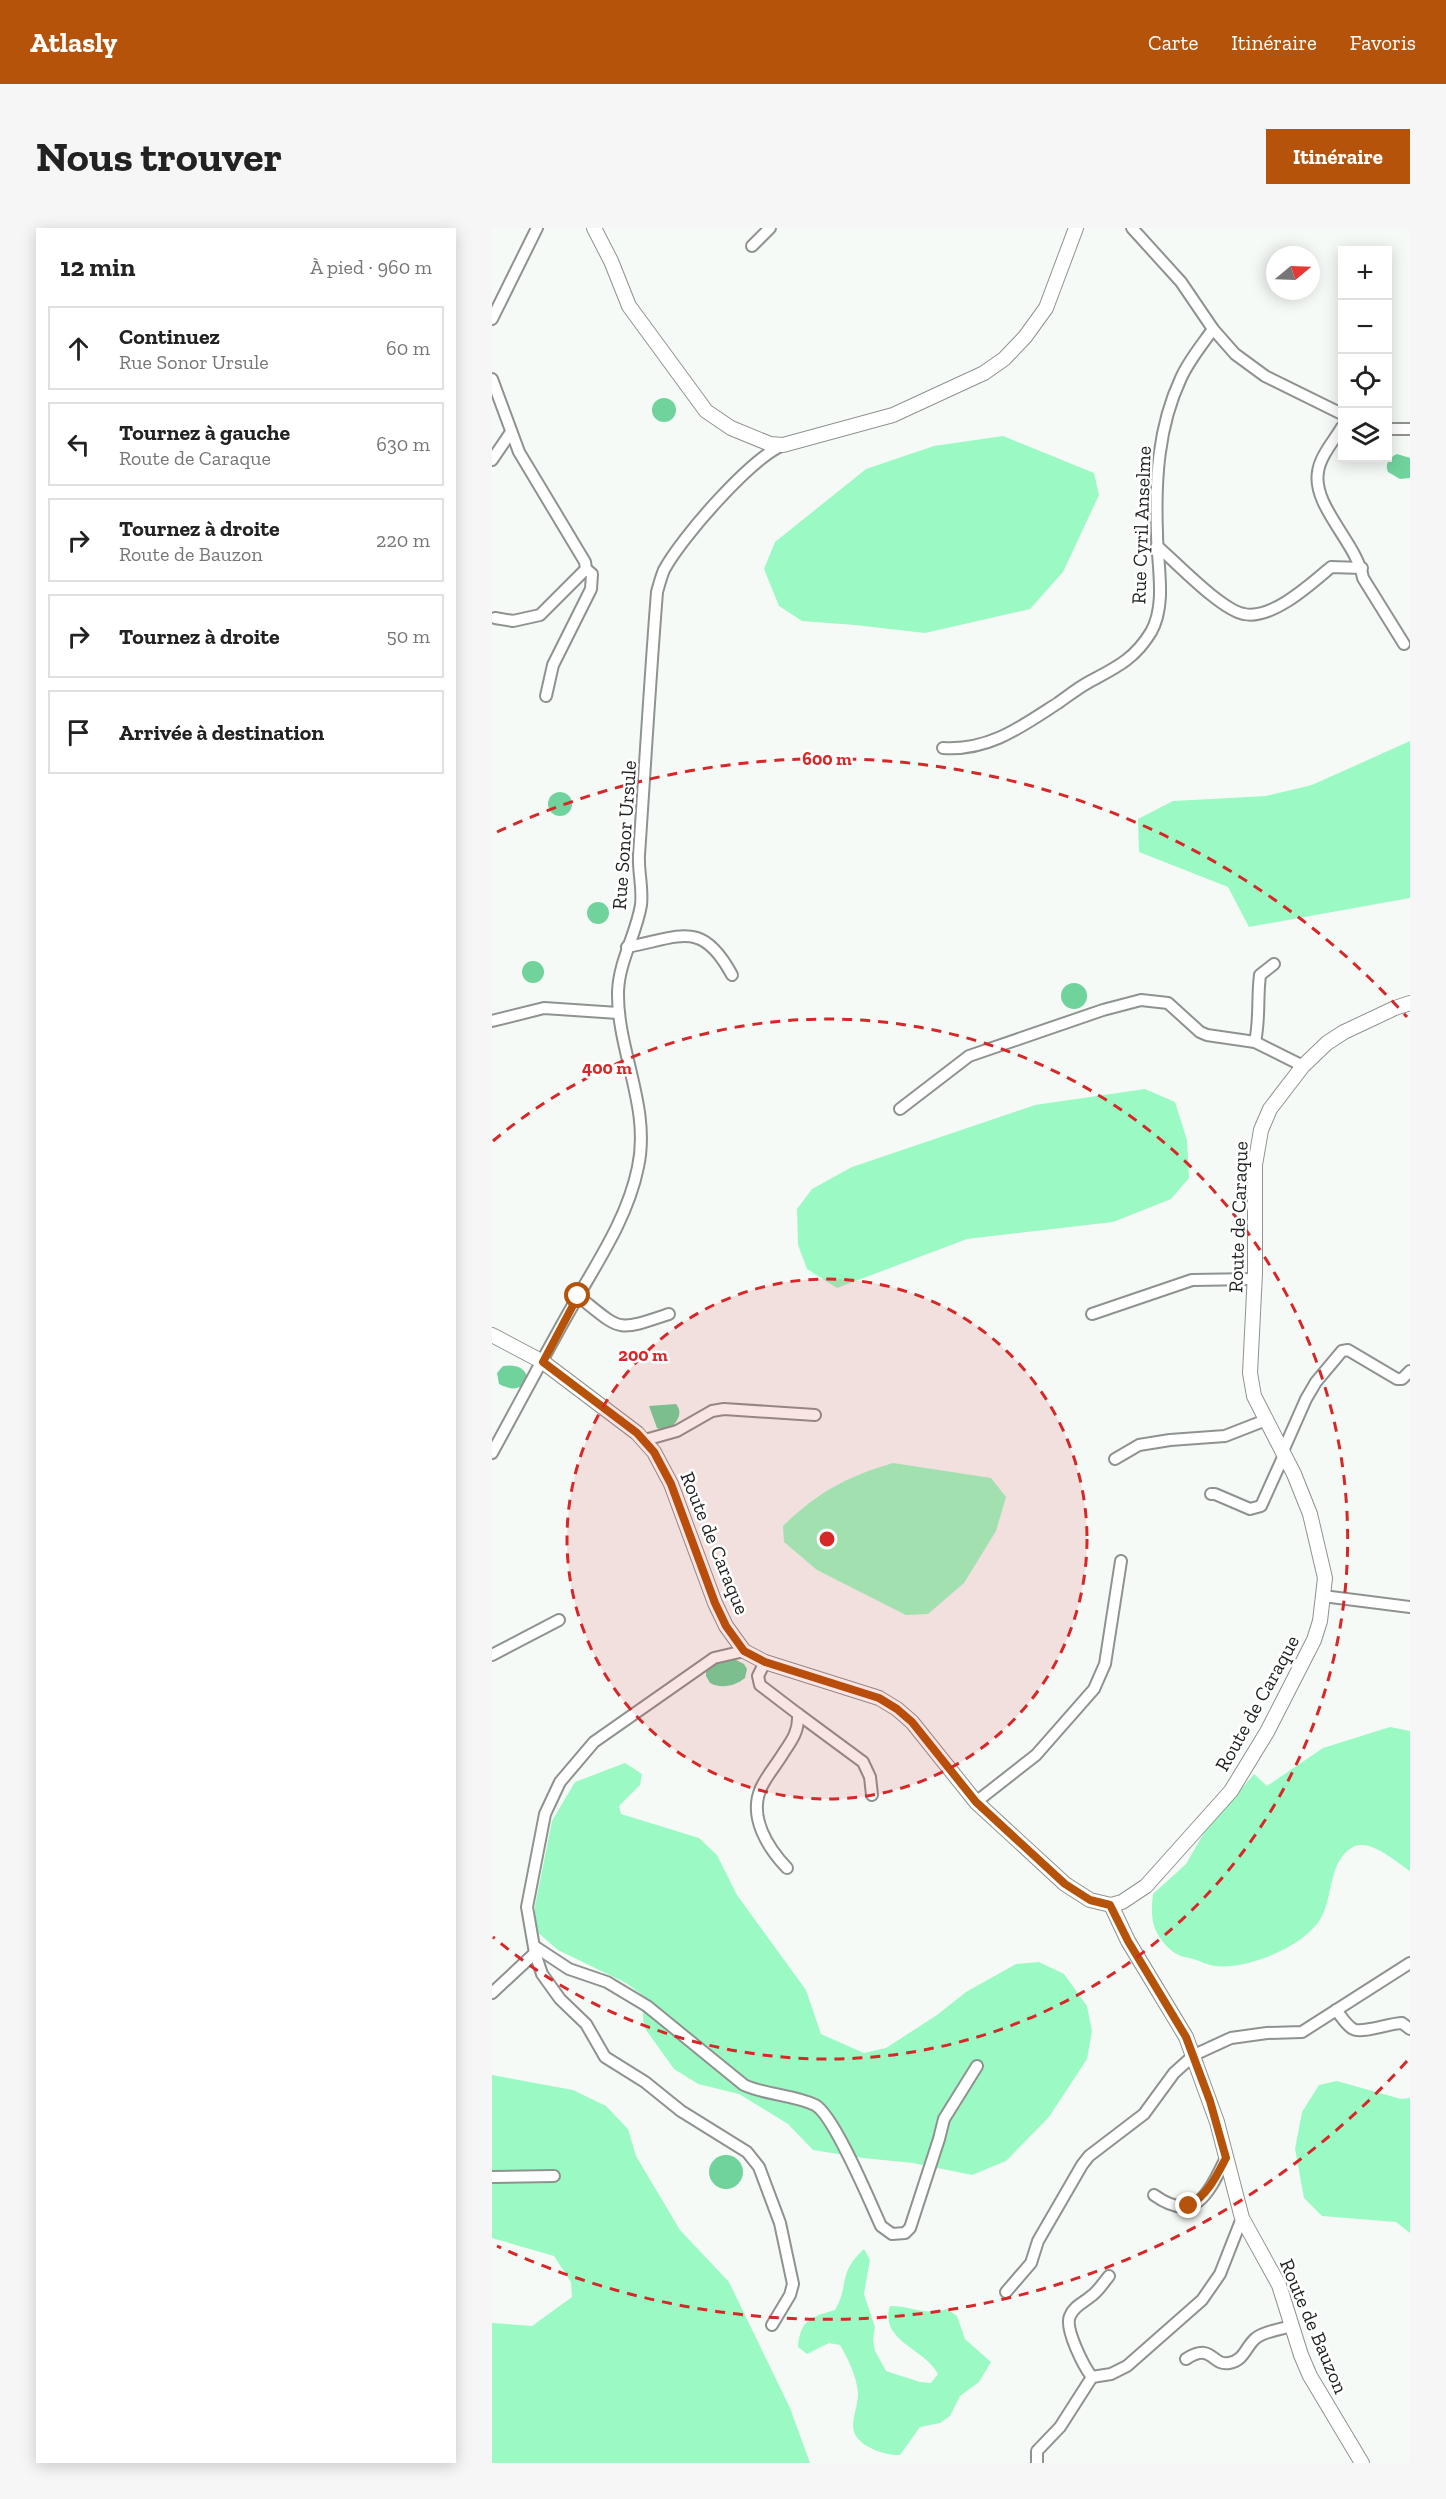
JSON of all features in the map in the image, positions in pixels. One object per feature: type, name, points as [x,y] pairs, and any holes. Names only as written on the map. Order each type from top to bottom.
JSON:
[{"type":"street","points":[[492,319],[537,228]]},
{"type":"street","points":[[594,228],[611,261],[629,306],[706,411],[731,429],[770,444],[783,445],[893,415],[984,373],[1004,359],[1025,337],[1046,308],[1076,228]]},
{"type":"street","points":[[752,246],[770,228]]},
{"type":"street","points":[[1132,228],[1181,282],[1213,329],[1235,354],[1265,376],[1338,412]]},
{"type":"street","name":"Rue Cyril Anselme","points":[[943,748],[973,747],[1000,738],[1089,682],[1119,668],[1143,643],[1156,617],[1160,585],[1157,546],[1158,467],[1166,419],[1182,377],[1213,329]]},
{"type":"street","points":[[492,379],[519,452],[585,562],[586,569],[592,574],[591,589],[553,665],[546,696]]},
{"type":"street","points":[[1392,429],[1410,429]]},
{"type":"street","points":[[492,460],[511,432]]},
{"type":"street","points":[[1338,434],[1323,458],[1318,472],[1317,486],[1330,515],[1347,539],[1362,568],[1364,578],[1404,644]]},
{"type":"street","name":"Rue Sonor Ursule","points":[[492,1453],[618,1225],[639,1166],[640,1120],[618,1013],[619,979],[640,907],[639,859],[647,758],[650,672],[660,580],[671,558],[715,502],[770,451],[783,445]]},
{"type":"street","points":[[1157,546],[1220,602],[1233,611],[1246,615],[1261,613],[1287,602],[1331,567],[1362,568]]},
{"type":"street","points":[[495,618],[513,621],[540,615],[586,569]]},
{"type":"street","points":[[627,947],[681,937],[700,937],[716,948],[732,975]]},
{"type":"street","points":[[1255,1042],[1259,1014],[1257,991],[1260,975],[1274,964]]},
{"type":"street","points":[[900,1109],[969,1056],[1103,1010],[1141,1000],[1168,1003],[1200,1032],[1207,1035],[1255,1042],[1303,1066]]},
{"type":"street","name":"Route de Caraque","points":[[492,1335],[543,1362],[645,1440],[667,1475],[722,1619],[744,1651],[765,1662],[864,1693],[897,1709],[912,1722],[976,1802],[1065,1884],[1090,1900],[1110,1905],[1122,1902],[1146,1886],[1231,1791],[1267,1732],[1314,1640],[1320,1621],[1325,1578],[1312,1522],[1304,1496],[1254,1396],[1250,1373],[1255,1279],[1255,1165],[1261,1130],[1270,1109],[1303,1066],[1327,1043],[1344,1032],[1410,1003]]},
{"type":"street","points":[[492,1021],[544,1008],[618,1013]]},
{"type":"street","points":[[1092,1314],[1192,1280],[1255,1279]]},
{"type":"street","points":[[578,1296],[612,1323],[621,1327],[631,1327],[669,1314]]},
{"type":"street","points":[[1211,1494],[1250,1509],[1258,1508],[1263,1504],[1306,1399],[1316,1382],[1342,1351],[1348,1350],[1397,1379],[1402,1379],[1410,1371]]},
{"type":"street","points":[[645,1440],[677,1431],[702,1416],[718,1410],[815,1415]]},
{"type":"street","points":[[1115,1459],[1138,1445],[1225,1436],[1266,1419]]},
{"type":"street","points":[[976,1802],[1036,1755],[1094,1689],[1105,1664],[1121,1561]]},
{"type":"street","points":[[1323,1596],[1410,1607]]},
{"type":"street","points":[[492,1655],[559,1620]]},
{"type":"street","points":[[744,1651],[714,1658],[635,1712],[594,1742],[560,1782],[545,1814],[527,1907],[534,1950],[543,1974],[560,1999],[586,2024],[605,2057],[645,2082],[681,2111],[747,2152],[759,2168],[780,2223],[793,2284],[790,2295],[772,2325]]},
{"type":"street","points":[[765,1662],[758,1676],[760,1685],[863,1762],[870,1777],[872,1795]]},
{"type":"street","points":[[787,1868],[768,1847],[759,1818],[758,1799],[762,1788],[798,1730],[798,1714]]},
{"type":"street","name":"Route de Bauzon","points":[[1110,1905],[1128,1941],[1179,2022],[1194,2055],[1213,2112],[1242,2218],[1276,2279],[1301,2355],[1318,2392],[1362,2463]]},
{"type":"street","points":[[492,1993],[534,1950]]},
{"type":"street","points":[[534,1950],[569,1969],[607,1982],[647,2006],[744,2085],[754,2090],[816,2105],[833,2127],[881,2226],[892,2234],[905,2233],[910,2228],[944,2119],[962,2094],[977,2066]]},
{"type":"street","points":[[1006,2292],[1030,2263],[1038,2241],[1089,2156],[1144,2114],[1174,2073],[1194,2055],[1231,2038],[1267,2033],[1302,2032],[1410,1963]]},
{"type":"street","points":[[1336,2010],[1351,2028],[1359,2031],[1393,2023],[1402,2023],[1410,2029]]},
{"type":"street","points":[[1154,2195],[1169,2206],[1189,2206],[1201,2199],[1213,2184],[1226,2158]]},
{"type":"street","points":[[492,2177],[554,2176]]},
{"type":"street","points":[[1037,2463],[1036,2451],[1060,2427],[1092,2377],[1111,2374],[1127,2366],[1202,2300],[1220,2274],[1242,2218]]},
{"type":"street","points":[[1092,2377],[1082,2362],[1068,2320],[1077,2306],[1092,2296],[1109,2276]]},
{"type":"street","points":[[1186,2359],[1194,2354],[1206,2352],[1220,2361],[1229,2363],[1243,2357],[1259,2336],[1292,2326]]},
{"type":"shaded area","points":[[664,398],[673,401],[676,410],[673,419],[664,422],[655,419],[652,410],[655,401]]},
{"type":"shaded area","points":[[1003,436],[1094,473],[1099,495],[1063,572],[1030,609],[925,633],[802,621],[779,606],[764,569],[775,542],[866,469],[934,446]]},
{"type":"shaded area","points":[[1397,454],[1410,458],[1410,478],[1400,479],[1388,472],[1388,462],[1392,462],[1392,457]]},
{"type":"shaded area","points":[[1410,741],[1410,898],[1249,927],[1228,887],[1139,852],[1138,819],[1173,801],[1266,796],[1312,785]]},
{"type":"shaded area","points":[[560,792],[568,796],[572,804],[568,812],[560,816],[552,812],[548,804],[552,796]]},
{"type":"shaded area","points":[[598,902],[606,905],[609,913],[606,921],[598,924],[590,921],[587,913],[590,905]]},
{"type":"shaded area","points":[[529,961],[537,961],[544,968],[544,976],[537,983],[529,983],[522,976],[522,968]]},
{"type":"shaded area","points":[[1074,983],[1083,987],[1087,996],[1083,1005],[1074,1009],[1065,1005],[1061,996],[1065,987]]},
{"type":"shaded area","points":[[1145,1089],[1175,1102],[1187,1140],[1189,1178],[1171,1199],[1113,1222],[967,1239],[837,1288],[807,1269],[798,1245],[797,1209],[812,1189],[852,1167],[1035,1105]]},
{"type":"shaded area","points":[[503,1366],[519,1367],[525,1372],[528,1380],[515,1388],[499,1384],[497,1373]]},
{"type":"shaded area","points":[[676,1404],[678,1419],[672,1427],[664,1430],[657,1428],[649,1406]]},
{"type":"shaded area","points":[[893,1463],[991,1478],[1006,1497],[996,1531],[964,1583],[928,1614],[906,1615],[817,1570],[784,1542],[783,1526],[808,1504],[847,1480]]},
{"type":"shaded area","points":[[732,1658],[744,1664],[747,1669],[745,1678],[728,1686],[710,1683],[706,1676],[706,1669],[714,1662]]},
{"type":"shaded area","points":[[1390,1727],[1410,1731],[1410,1871],[1375,1848],[1360,1845],[1353,1847],[1340,1860],[1326,1908],[1314,1927],[1290,1946],[1259,1960],[1228,1966],[1209,1965],[1179,1955],[1165,1944],[1156,1932],[1152,1918],[1153,1894],[1186,1864],[1204,1833],[1254,1774],[1267,1786],[1323,1748]]},
{"type":"shaded area","points":[[625,1763],[642,1774],[640,1785],[619,1806],[621,1814],[699,1838],[717,1855],[737,1895],[806,1990],[821,2034],[864,2053],[886,2048],[937,2015],[966,1992],[1016,1964],[1039,1962],[1064,1974],[1087,2006],[1092,2031],[1087,2059],[1049,2117],[1006,2161],[972,2175],[913,2163],[813,2150],[788,2124],[739,2094],[698,2084],[674,2069],[644,2027],[641,1994],[626,1983],[558,1950],[535,1930],[535,1906],[552,1821],[575,1782]]},
{"type":"shaded area","points":[[492,2075],[573,2090],[606,2106],[628,2129],[636,2156],[680,2230],[729,2282],[790,2408],[810,2463],[492,2463],[492,2323],[532,2326],[572,2297],[571,2282],[554,2256],[492,2238]]},
{"type":"shaded area","points":[[1337,2081],[1401,2099],[1410,2098],[1410,2233],[1396,2222],[1322,2216],[1304,2198],[1295,2149],[1302,2112],[1319,2085]]},
{"type":"shaded area","points":[[726,2155],[738,2160],[743,2172],[738,2184],[726,2189],[714,2184],[709,2172],[714,2160]]},
{"type":"shaded area","points":[[864,2249],[870,2260],[864,2294],[875,2327],[873,2339],[875,2351],[886,2371],[920,2382],[931,2383],[938,2374],[891,2328],[888,2318],[890,2306],[925,2311],[947,2309],[957,2316],[965,2339],[991,2362],[979,2382],[960,2396],[950,2416],[940,2423],[920,2427],[900,2455],[886,2454],[870,2448],[854,2433],[857,2387],[852,2368],[840,2345],[829,2343],[807,2354],[798,2347],[801,2331],[808,2321],[835,2310],[850,2265]]},
{"type":"route","points":[[578,1296],[543,1362],[637,1433],[654,1452],[671,1484],[715,1603],[726,1626],[744,1651],[765,1662],[879,1698],[897,1709],[912,1722],[976,1802],[1065,1884],[1090,1900],[1110,1905],[1128,1941],[1166,2000],[1186,2037],[1210,2101],[1226,2158],[1213,2184],[1201,2199],[1189,2206]]}]
